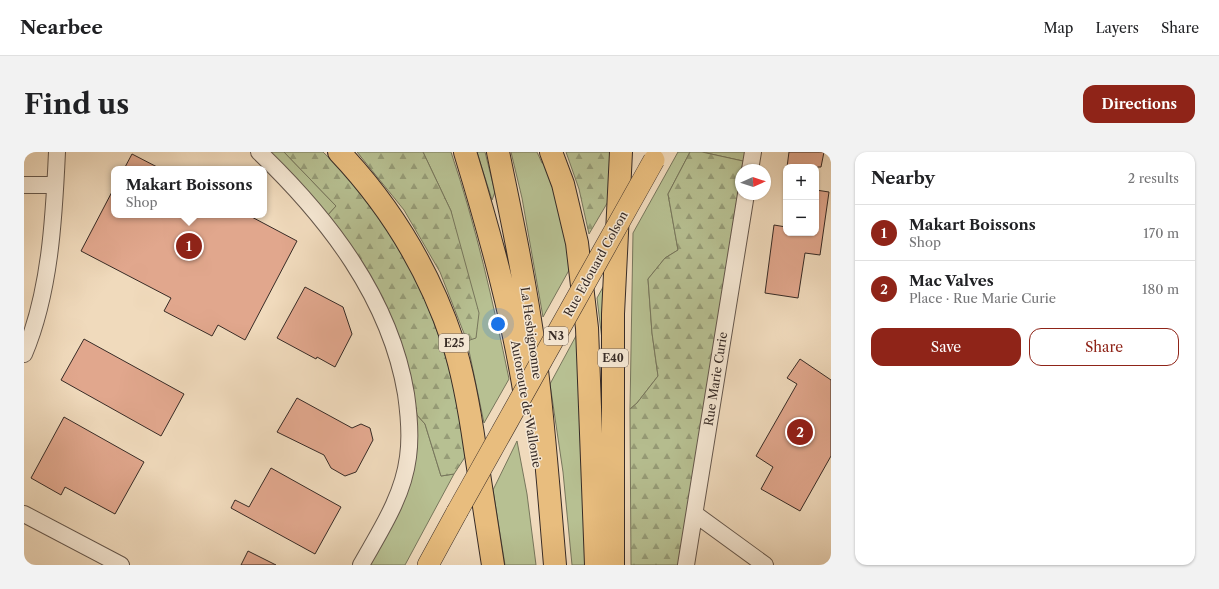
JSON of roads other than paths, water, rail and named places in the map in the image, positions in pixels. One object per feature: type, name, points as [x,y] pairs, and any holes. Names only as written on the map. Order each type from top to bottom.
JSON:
[{"type":"highway","name":"E25","points":[[339,152],[383,203],[409,242],[433,290],[448,330],[468,403],[493,565]]},
{"type":"highway","name":"Autoroute de Wallonie","points":[[465,152],[486,220],[501,278],[519,357],[537,470],[551,516]]},
{"type":"highway","name":"La Hesbignonne","points":[[498,152],[522,266],[535,353],[548,470],[551,516]]},
{"type":"highway","points":[[551,152],[563,184],[577,243],[587,328],[596,565]]},
{"type":"highway","name":"E40","points":[[613,565],[613,314],[621,152]]},
{"type":"highway","points":[[551,516],[554,565]]},
{"type":"main road","name":"Rue Edouard Colson","points":[[428,565],[656,156]]},
{"type":"street","points":[[25,351],[34,330],[50,252],[56,152]]},
{"type":"street","points":[[259,152],[292,184],[316,212],[334,235],[365,282],[388,327],[402,369],[410,418],[408,458],[398,498],[361,565]]},
{"type":"street","points":[[751,164],[753,152]]},
{"type":"street","points":[[24,185],[54,185]]},
{"type":"street","name":"Rue Marie Curie","points":[[686,565],[745,200]]},
{"type":"street","points":[[24,514],[121,565]]},
{"type":"street","points":[[695,514],[765,565]]},
{"type":"place","name":"Makart Boissons","points":[[189,246]]},
{"type":"place","name":"Mac Valves","points":[[800,432]]}]
